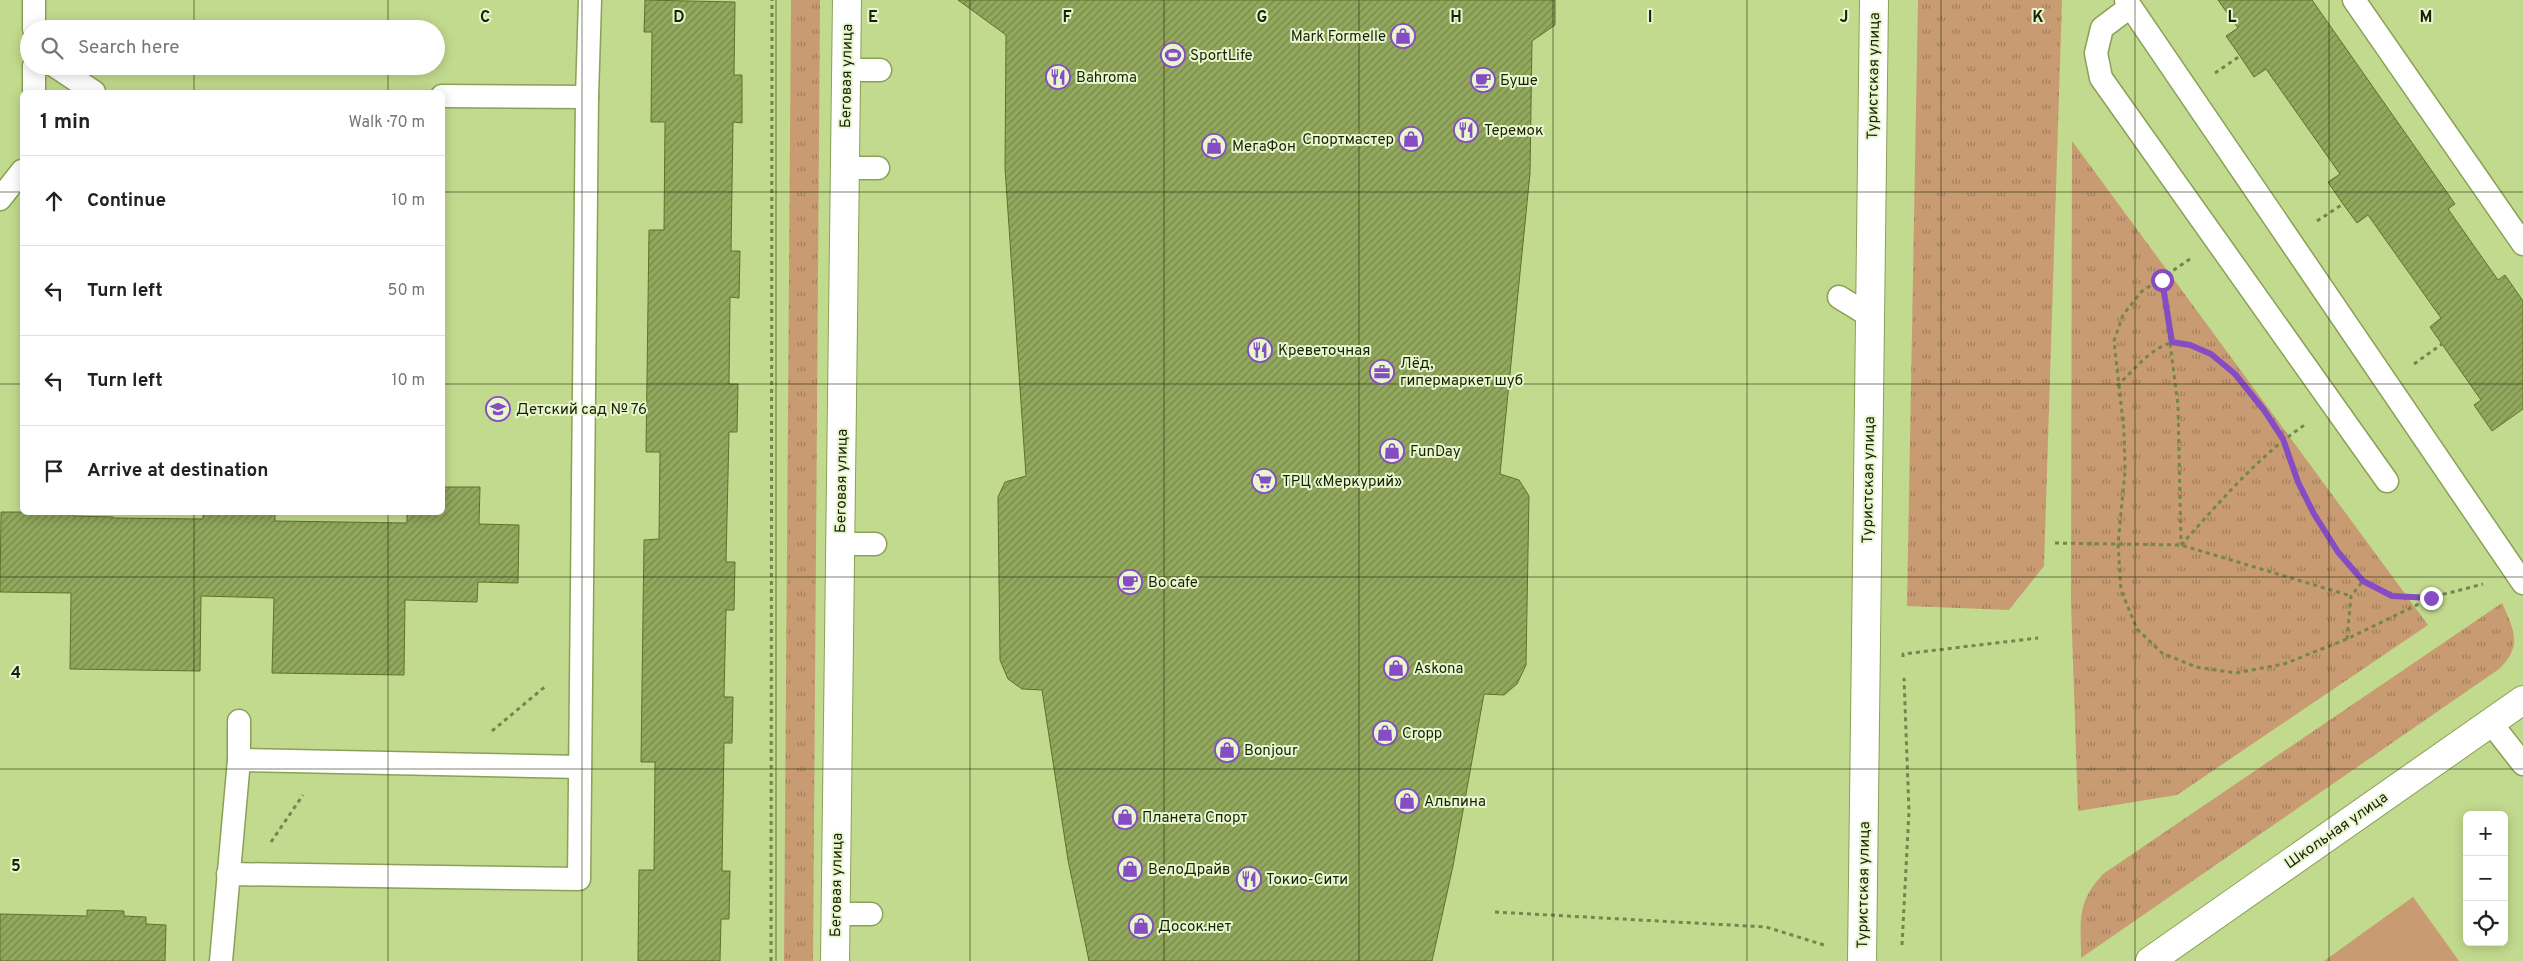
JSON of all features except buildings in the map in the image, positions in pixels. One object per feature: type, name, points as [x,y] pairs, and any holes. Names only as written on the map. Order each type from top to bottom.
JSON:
[{"type":"street","name":"Беговая улица","points":[[835,961],[847,0]]},
{"type":"street","name":"Туристская улица","points":[[1862,961],[1874,0]]},
{"type":"street","name":"Школьная улица","points":[[2150,961],[2523,700]]},
{"type":"lane","points":[[34,0],[34,20]]},
{"type":"lane","points":[[238,874],[579,879],[587,97],[590,0]]},
{"type":"lane","points":[[2354,0],[2523,244]]},
{"type":"lane","points":[[2387,481],[2101,78],[2096,53],[2102,28],[2128,3],[2520,579]]},
{"type":"lane","points":[[846,70],[880,70]]},
{"type":"lane","points":[[34,75],[34,90]]},
{"type":"lane","points":[[68,75],[91,90]]},
{"type":"lane","points":[[445,96],[587,97]]},
{"type":"lane","points":[[845,168],[878,168]]},
{"type":"lane","points":[[0,199],[20,174]]},
{"type":"lane","points":[[1839,297],[1870,316]]},
{"type":"lane","points":[[840,544],[875,544]]},
{"type":"lane","points":[[221,961],[238,874],[239,721]]},
{"type":"lane","points":[[2491,723],[2523,764]]},
{"type":"lane","points":[[239,760],[580,767]]},
{"type":"lane","points":[[835,914],[871,914]]},
{"type":"path","points":[[772,0],[772,961]]},
{"type":"path","points":[[2216,72],[2240,56]]},
{"type":"path","points":[[2320,219],[2343,204]]},
{"type":"path","points":[[2181,545],[2178,405],[2172,342],[2162,280],[2141,292],[2123,315],[2114,341],[2117,386],[2124,430],[2125,471],[2118,544],[2121,590],[2137,629],[2162,653],[2196,667],[2236,673],[2284,664],[2347,639],[2431,598],[2520,579]]},
{"type":"path","points":[[2117,386],[2154,352],[2172,342],[2190,345],[2211,354],[2235,374],[2264,410],[2283,439],[2298,482],[2314,514],[2338,552],[2363,581],[2392,596],[2431,598]]},
{"type":"path","points":[[2417,361],[2442,344]]},
{"type":"path","points":[[2181,545],[2233,488],[2283,439]]},
{"type":"path","points":[[2055,543],[2181,545],[2351,596]]},
{"type":"path","points":[[2347,639],[2351,596],[2363,581]]},
{"type":"path","points":[[1903,664],[1903,654],[2038,638]]},
{"type":"path","points":[[451,764],[582,658]]},
{"type":"path","points":[[1902,945],[1909,811],[1904,674]]},
{"type":"path","points":[[238,874],[305,792],[345,762]]},
{"type":"path","points":[[1495,912],[1766,927],[1824,946]]},
{"type":"green space","points":[[791,0],[820,0],[813,961],[784,961]]},
{"type":"green space","points":[[1918,0],[2062,0],[2044,566],[2009,610],[1907,606]]},
{"type":"green space","points":[[2072,141],[2428,625],[2177,795],[2078,811],[2071,602]]},
{"type":"green space","points":[[2502,603],[2513,630],[2514,645],[2507,661],[2499,669],[2081,958],[2081,923],[2084,904],[2094,884],[2103,874]]},
{"type":"green space","points":[[2413,897],[2459,961],[2324,961]]},
{"type":"place","name":"Mark Formelle","points":[[1403,36]]},
{"type":"place","name":"SportLife","points":[[1173,55]]},
{"type":"place","name":"Bahroma","points":[[1058,77]]},
{"type":"place","name":"Буше","points":[[1483,80]]},
{"type":"place","name":"Теремок","points":[[1466,130]]},
{"type":"place","name":"Спортмастер","points":[[1411,139]]},
{"type":"place","name":"МегаФон","points":[[1214,146]]},
{"type":"place","name":"Креветочная","points":[[1260,350]]},
{"type":"place","name":"Лёд, гипермаркет шуб","points":[[1382,372]]},
{"type":"place","name":"Детский сад № 76","points":[[498,409]]},
{"type":"place","name":"FunDay","points":[[1392,451]]},
{"type":"place","name":"ТРЦ «Меркурий»","points":[[1264,481]]},
{"type":"place","name":"Bo cafe","points":[[1130,582]]},
{"type":"place","name":"Askona","points":[[1396,668]]},
{"type":"place","name":"Cropp","points":[[1385,733]]},
{"type":"place","name":"Bonjour","points":[[1227,750]]},
{"type":"place","name":"Альпина","points":[[1407,801]]},
{"type":"place","name":"Планета Спорт","points":[[1125,817]]},
{"type":"place","name":"ВелоДрайв","points":[[1130,869]]},
{"type":"place","name":"Токио-Сити","points":[[1249,879]]},
{"type":"place","name":"Досок.нет","points":[[1141,926]]},
{"type":"route","points":[[2162,280],[2172,342],[2190,345],[2211,354],[2235,374],[2264,410],[2283,439],[2298,482],[2314,514],[2338,552],[2363,581],[2392,596],[2431,598]]}]
